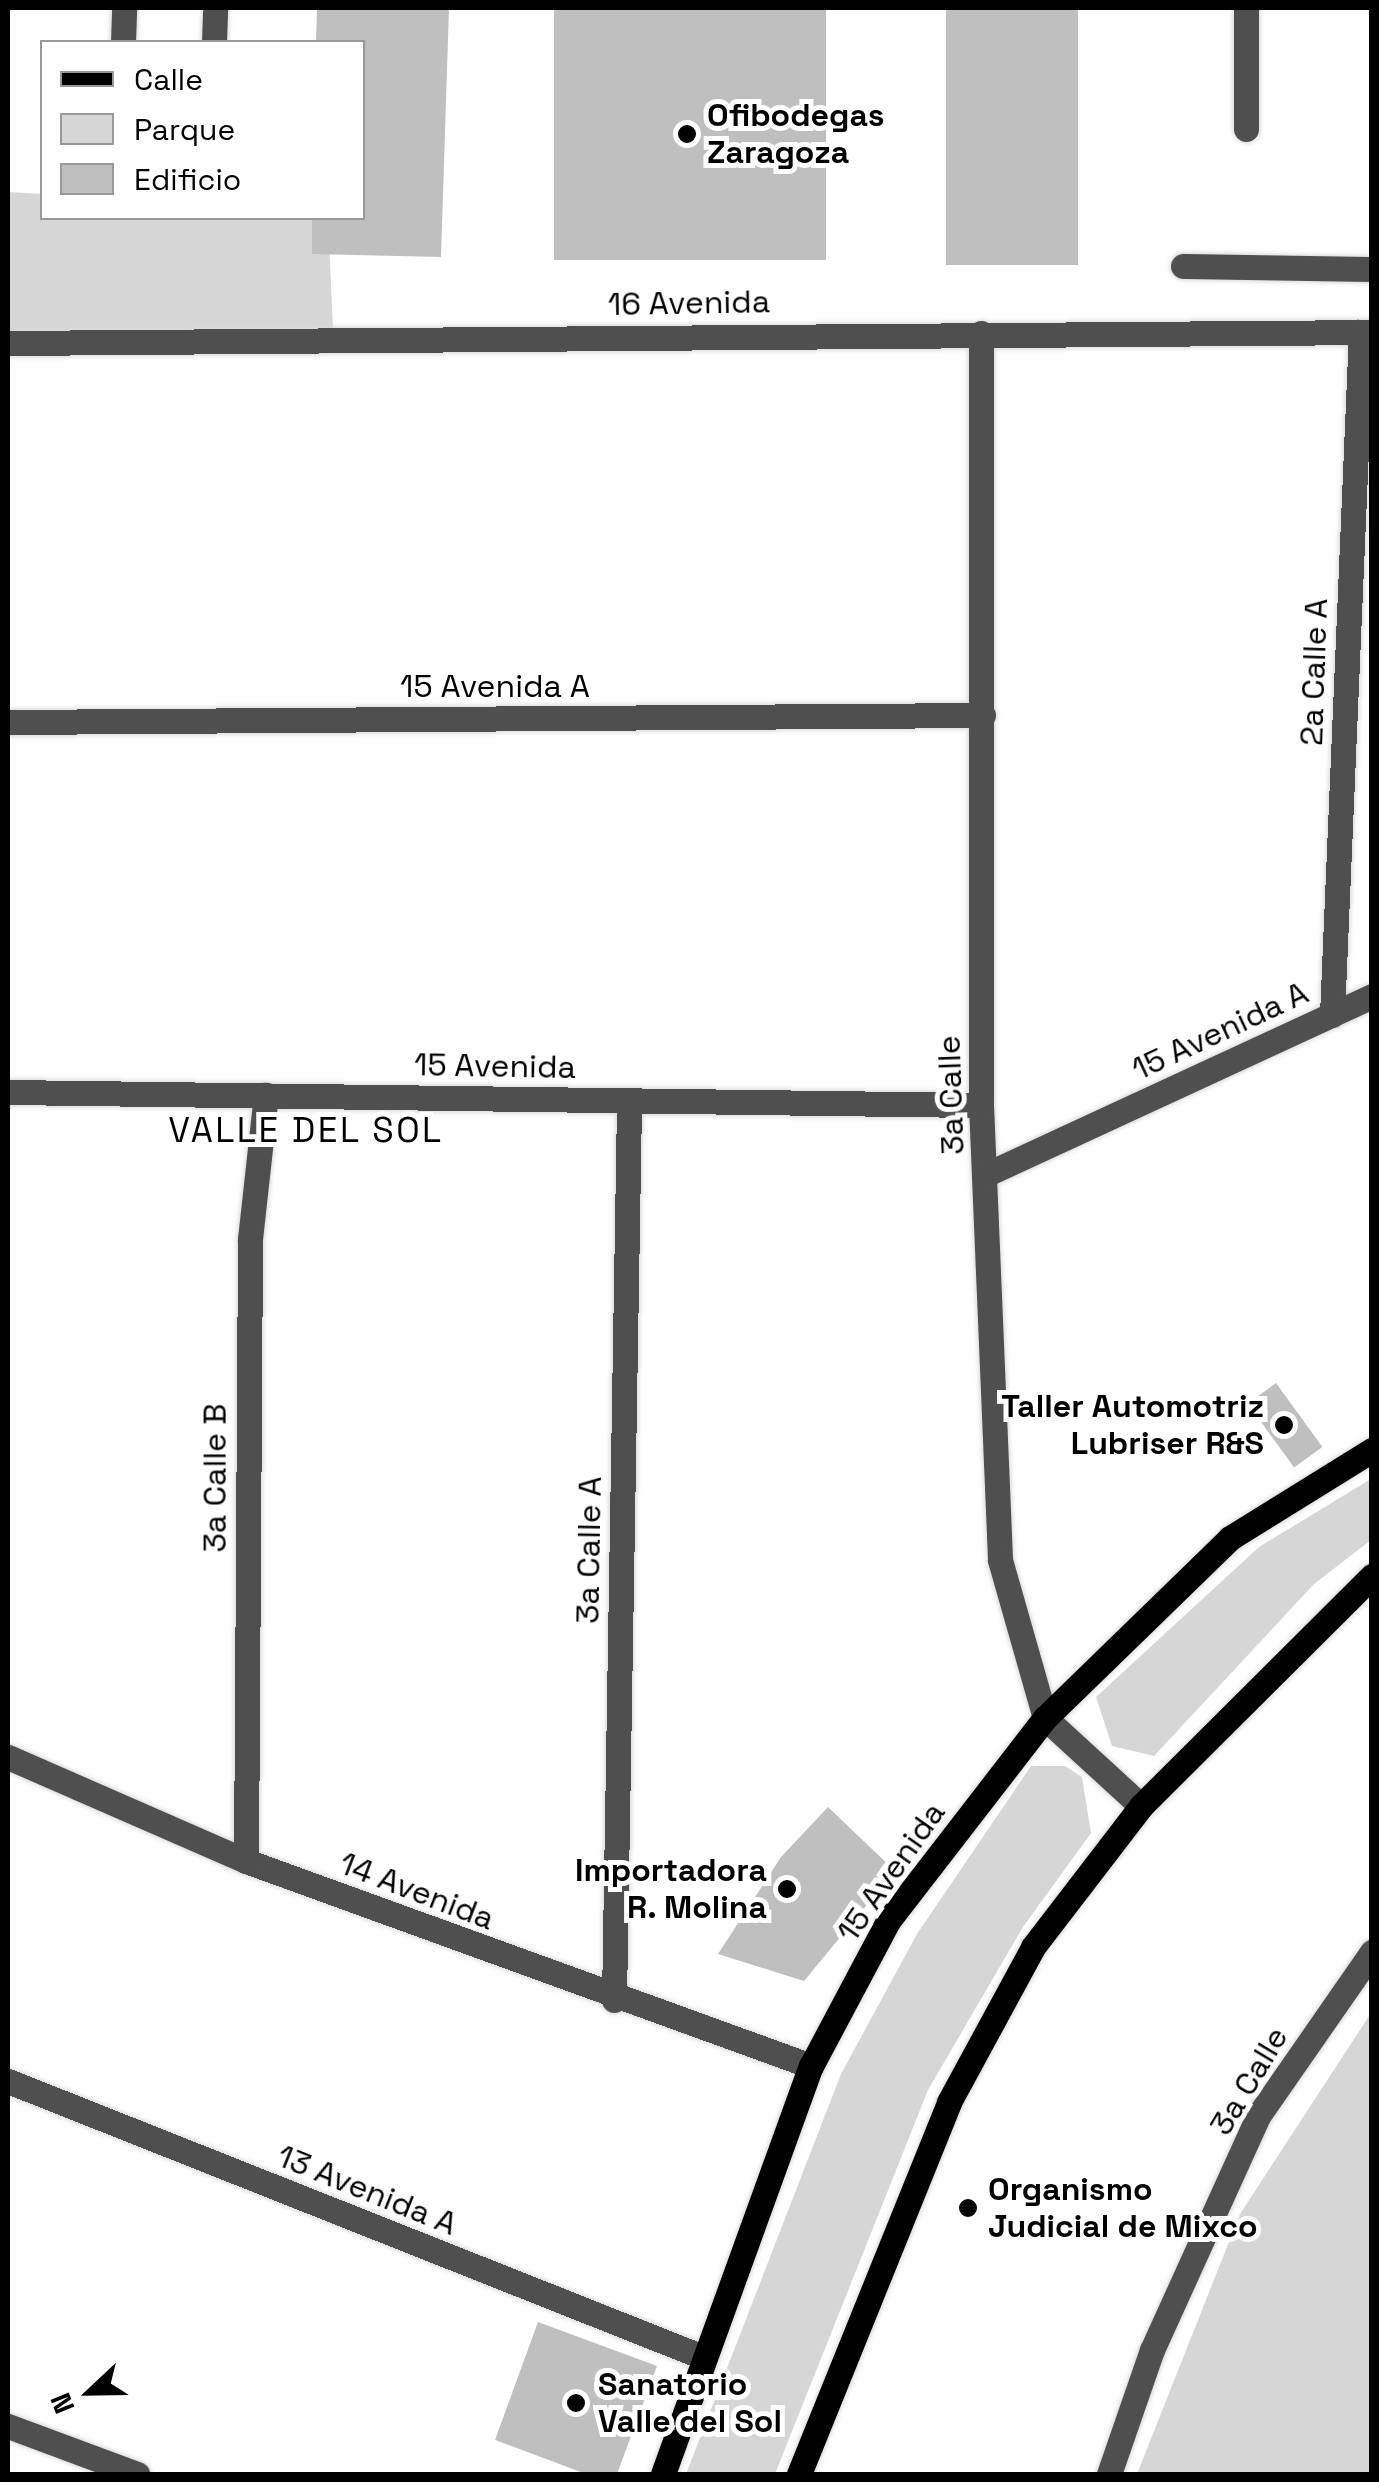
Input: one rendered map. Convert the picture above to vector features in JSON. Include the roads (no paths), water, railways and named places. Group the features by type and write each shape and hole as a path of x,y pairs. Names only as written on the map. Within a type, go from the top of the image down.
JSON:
{"main road":[{"name":"15 Avenida","path":"663,2474 811,2066 888,1920 1045,1718 1230,1538 1372,1450"},
{"path":"799,2474 949,2102 1033,1947 1140,1806 1372,1576"}],"street":[{"path":"123,40 124,8"},
{"path":"214,40 215,8"},
{"path":"1246,8 1246,129"},
{"path":"1183,266 1372,270"},
{"name":"3a Calle","path":"981,332 981,1105 987,1174 1000,1560 1045,1718"},
{"name":"16 Avenida","path":"8,342 1366,332"},
{"name":"2a Calle A","path":"1332,1014 1366,332"},
{"name":"15 Avenida A","path":"8,722 983,715"},
{"name":"15 Avenida A","path":"987,1174 1372,996"},
{"name":"15 Avenida","path":"8,1092 981,1105"},
{"name":"3a Calle B","path":"246,1861 250,1239 266,1096"},
{"name":"3a Calle A","path":"614,2000 629,1101"},
{"path":"1045,1718 1140,1806"},
{"name":"14 Avenida","path":"8,1757 246,1861 614,2000 811,2066"},
{"name":"3a Calle","path":"1109,2474 1152,2350 1258,2116 1372,1952"},
{"name":"13 Avenida A","path":"8,2081 703,2357"},
{"path":"8,2426 137,2474"}],"place":[{"name":"Ofibodegas Zaragoza","path":"687,134"},
{"name":"Taller Automotriz Lubriser R&S","path":"1284,1425"},
{"name":"Importadora R. Molina","path":"787,1889"},
{"name":"Organismo Judicial de Mixco","path":"968,2208"},
{"name":"Sanatorio Valle del Sol","path":"576,2403"}],"district":[{"name":"VALLE DEL SOL","path":"306,1130"}]}
